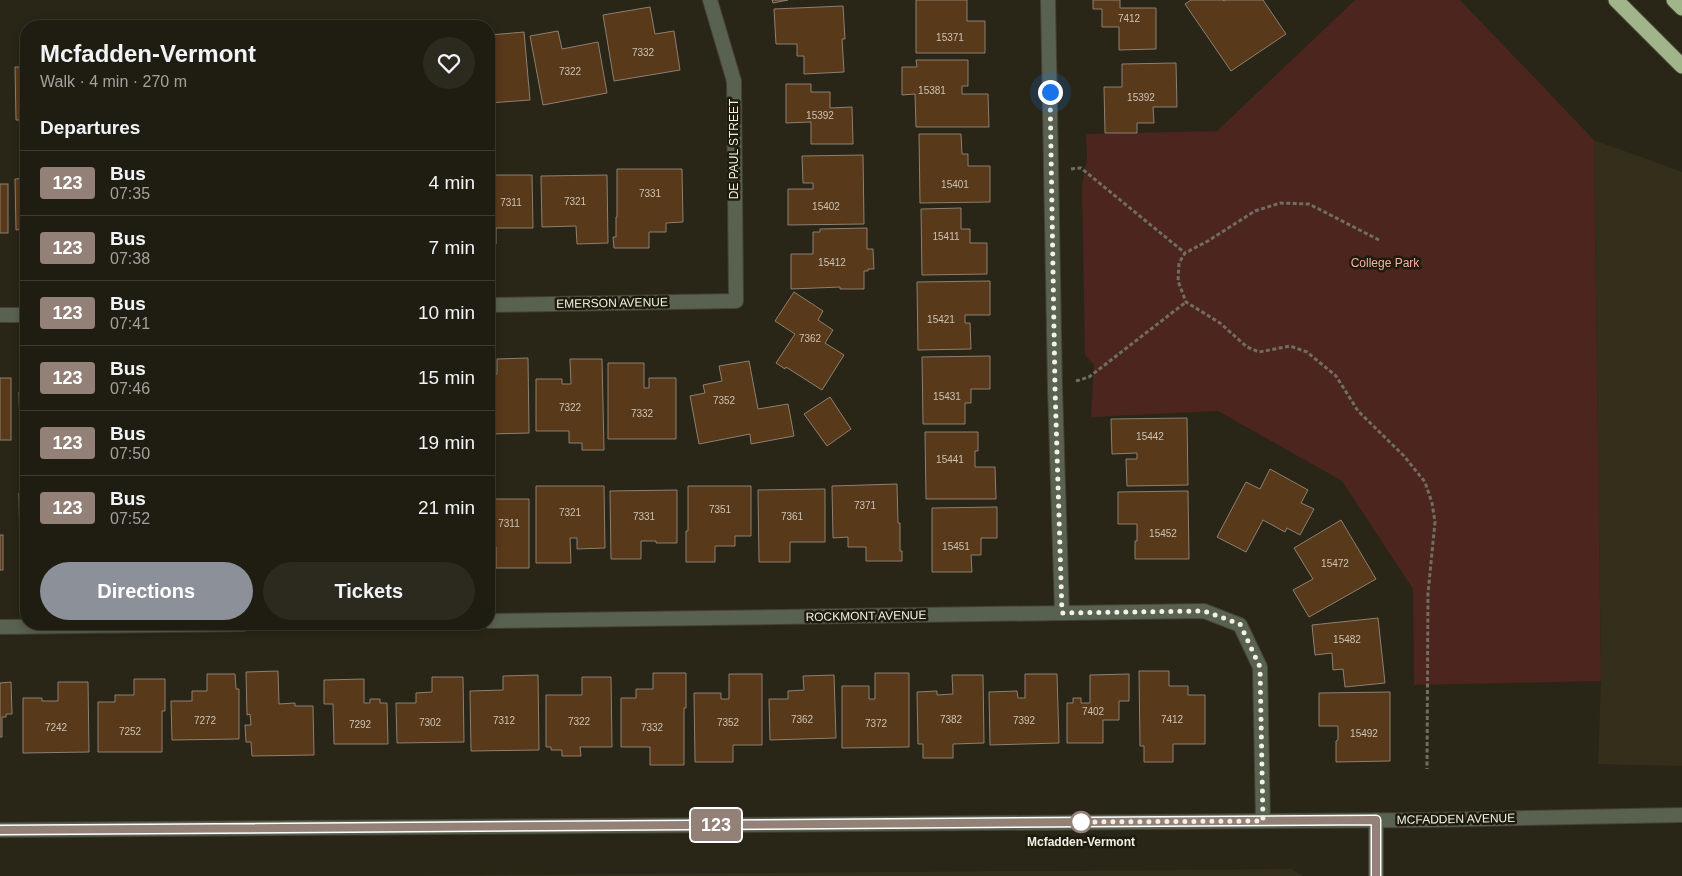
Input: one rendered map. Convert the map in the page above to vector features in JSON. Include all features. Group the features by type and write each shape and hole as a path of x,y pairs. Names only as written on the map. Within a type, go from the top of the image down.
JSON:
{"highway":[{"path":"1616,0 1682,66"},
{"path":"1674,0 1682,8"}],"street":[{"name":"DE PAUL STREET","path":"710,0 734,81 736,301"},
{"path":"1048,0 1055,388 1062,613"},
{"name":"EMERSON AVENUE","path":"495,306 736,301"},
{"path":"0,315 20,315"},
{"name":"ROCKMONT AVENUE","path":"495,621 1204,611 1240,624 1260,667 1263,821"},
{"path":"0,627 20,627"},
{"name":"MCFADDEN AVENUE","path":"0,830 1376,820 1682,815"},
{"path":"1376,820 1376,876"}],"path":[{"path":"1052,170 1081,168 1185,253"},
{"path":"1379,240 1309,204 1280,203 1255,211 1208,241 1185,253 1179,263 1178,281 1186,302 1220,324 1247,347 1259,352 1290,346 1307,352 1336,376 1358,411 1404,456 1425,482 1432,502 1435,522 1428,593 1427,769"},
{"path":"1055,388 1089,377 1186,302"}],"shaded area":[{"path":"1594,140 1682,172 1682,766 1598,764 1601,681"},
{"path":"1291,869 1303,876 404,876 519,875"}],"green space":[{"name":"College Park","path":"1355,0 1460,0 1594,140 1601,681 1414,685 1413,589 1342,481 1218,411 1091,417 1094,365 1085,355 1082,185 1087,159 1086,134 1217,131"}],"building":[{"path":"772,0 788,0 773,3"},
{"path":"916,0 967,0 967,21 985,21 985,53 916,53"},
{"path":"1093,0 1120,0 1120,8 1156,8 1156,49 1119,50 1119,27 1102,27 1102,9 1093,9"},
{"path":"1191,0 1263,0 1286,34 1231,71 1185,4"},
{"path":"843,6 844,72 804,74 804,56 797,56 797,44 776,44 774,9"},
{"path":"650,7 655,34 674,31 680,70 614,81 603,15"},
{"path":"558,31 562,49 598,42 607,93 543,105 530,36"},
{"path":"524,32 530,100 495,103 495,35"},
{"path":"916,60 968,60 968,86 962,86 962,94 988,94 989,127 916,127 915,94 902,95 902,67 917,67"},
{"path":"1176,63 1177,107 1153,107 1154,123 1137,123 1137,133 1105,133 1104,87 1122,87 1122,64"},
{"path":"15,67 20,67 20,120 16,120"},
{"path":"786,84 811,84 811,92 830,92 830,108 852,107 853,144 811,144 811,122 786,123"},
{"path":"919,134 961,134 962,154 968,154 968,166 990,166 990,202 920,203"},
{"path":"863,155 864,224 788,225 788,189 813,189 813,183 803,183 802,156"},
{"path":"617,169 682,169 683,222 666,223 666,232 649,232 649,248 614,248 613,237 616,237 617,217"},
{"path":"495,175 532,175 533,228 496,228 496,244"},
{"path":"607,175 608,243 577,244 576,226 542,227 541,176"},
{"path":"15,179 20,179 20,230 16,230"},
{"path":"0,184 8,184 8,233 0,233"},
{"path":"961,208 961,229 970,229 970,243 987,243 987,274 922,275 921,209"},
{"path":"867,228 867,249 873,249 874,269 864,271 864,289 840,289 840,287 791,289 791,254 813,254 813,232 820,232 820,229"},
{"path":"990,281 990,315 965,315 965,323 970,323 971,349 918,350 917,282"},
{"path":"794,292 823,311 818,320 833,330 825,343 844,355 822,390 786,367 785,369 776,363 795,334 775,321"},
{"path":"990,356 990,389 971,389 971,403 965,403 965,424 923,424 922,357"},
{"path":"528,358 529,433 495,434 495,374 497,374 497,359"},
{"path":"570,359 602,359 604,450 582,450 582,443 569,443 569,431 536,431 536,379 562,379 562,384 571,384"},
{"path":"749,361 758,409 788,404 794,436 751,444 750,434 699,444 690,396 705,393 703,385 722,381 719,366"},
{"path":"608,363 644,363 644,388 649,388 649,378 676,378 676,439 608,439"},
{"path":"0,378 11,378 11,440 0,440"},
{"path":"19,392 20,392 20,430"},
{"path":"830,397 851,429 827,446 804,414"},
{"path":"1187,418 1188,485 1127,486 1126,459 1137,459 1137,453 1112,454 1111,419"},
{"path":"925,432 978,432 978,451 975,451 975,467 995,467 996,499 926,499"},
{"path":"1270,469 1308,490 1301,503 1314,509 1300,535 1287,528 1285,532 1263,520 1246,552 1217,537 1246,482 1260,489"},
{"path":"897,484 898,523 900,523 902,561 866,561 866,547 848,547 848,537 833,538 832,486"},
{"path":"536,486 604,486 605,548 577,549 577,538 570,538 571,563 536,563"},
{"path":"688,486 751,486 751,536 735,536 735,546 715,546 715,562 686,562"},
{"path":"825,489 825,542 790,542 790,562 759,562 758,490"},
{"path":"677,490 677,543 641,541 641,559 611,559 610,491"},
{"path":"1188,491 1189,559 1135,559 1137,524 1118,524 1118,492"},
{"path":"19,493 20,493 20,552"},
{"path":"495,499 529,499 529,568 496,568"},
{"path":"997,507 997,538 981,538 981,555 971,555 972,572 932,572 932,508"},
{"path":"1341,520 1376,579 1309,617 1293,590 1313,579 1294,548"},
{"path":"0,535 3,535 3,570 0,570"},
{"path":"1378,618 1385,683 1345,687 1343,669 1333,670 1332,653 1315,655 1312,625"},
{"path":"278,671 279,704 295,703 295,706 313,706 314,755 252,756 251,742 246,742 245,725 251,725 250,714 247,715 246,672"},
{"path":"1139,671 1169,671 1169,686 1188,686 1188,695 1205,695 1205,744 1173,744 1173,762 1144,762 1144,746 1140,746"},
{"path":"653,673 686,673 684,765 650,765 650,747 621,747 621,698 636,698 636,689 653,689"},
{"path":"875,673 909,673 909,747 842,748 842,686 869,686 869,699 875,699"},
{"path":"207,674 235,674 236,689 239,689 239,739 172,740 171,701 192,701 192,691 207,691"},
{"path":"729,674 762,674 762,745 733,745 733,762 695,762 694,693 721,693 721,699 729,699"},
{"path":"1025,674 1057,674 1059,743 990,745 989,692 1017,691 1018,698 1025,698"},
{"path":"1129,674 1129,701 1119,701 1119,720 1103,720 1103,743 1067,743 1067,703 1073,703 1073,698 1081,698 1081,703 1090,703 1090,675"},
{"path":"538,675 539,750 471,751 470,691 503,690 503,676"},
{"path":"834,675 836,738 770,740 769,699 788,699 788,691 804,690 803,676"},
{"path":"952,675 983,675 984,743 953,744 953,758 923,758 923,744 918,744 917,692 937,691 937,695 953,694"},
{"path":"432,677 463,677 464,742 397,743 396,703 416,703 416,693 432,692"},
{"path":"582,677 611,677 612,747 580,747 581,756 562,756 562,750 551,750 551,747 546,747 546,695 582,695"},
{"path":"134,679 165,679 165,711 162,711 162,752 98,752 98,702 115,702 115,695 134,695"},
{"path":"364,679 364,703 370,703 370,699 380,699 380,703 387,703 388,744 334,744 333,704 324,704 324,680"},
{"path":"11,682 12,714 6,714 6,717 2,717 2,737 0,737 0,683"},
{"path":"58,682 88,682 89,752 23,753 23,698 42,698 42,701 58,701"},
{"path":"1390,692 1390,761 1336,762 1338,726 1319,726 1319,693"}],"bus line":[{"name":"123","path":"0,830 1376,820 1376,876"}],"place":[{"name":"Mcfadden-Vermont","path":"1081,822"}],"route":[{"path":"1050,92 1055,388 1062,613 1204,611 1240,624 1260,667 1263,821 1081,822"}]}
